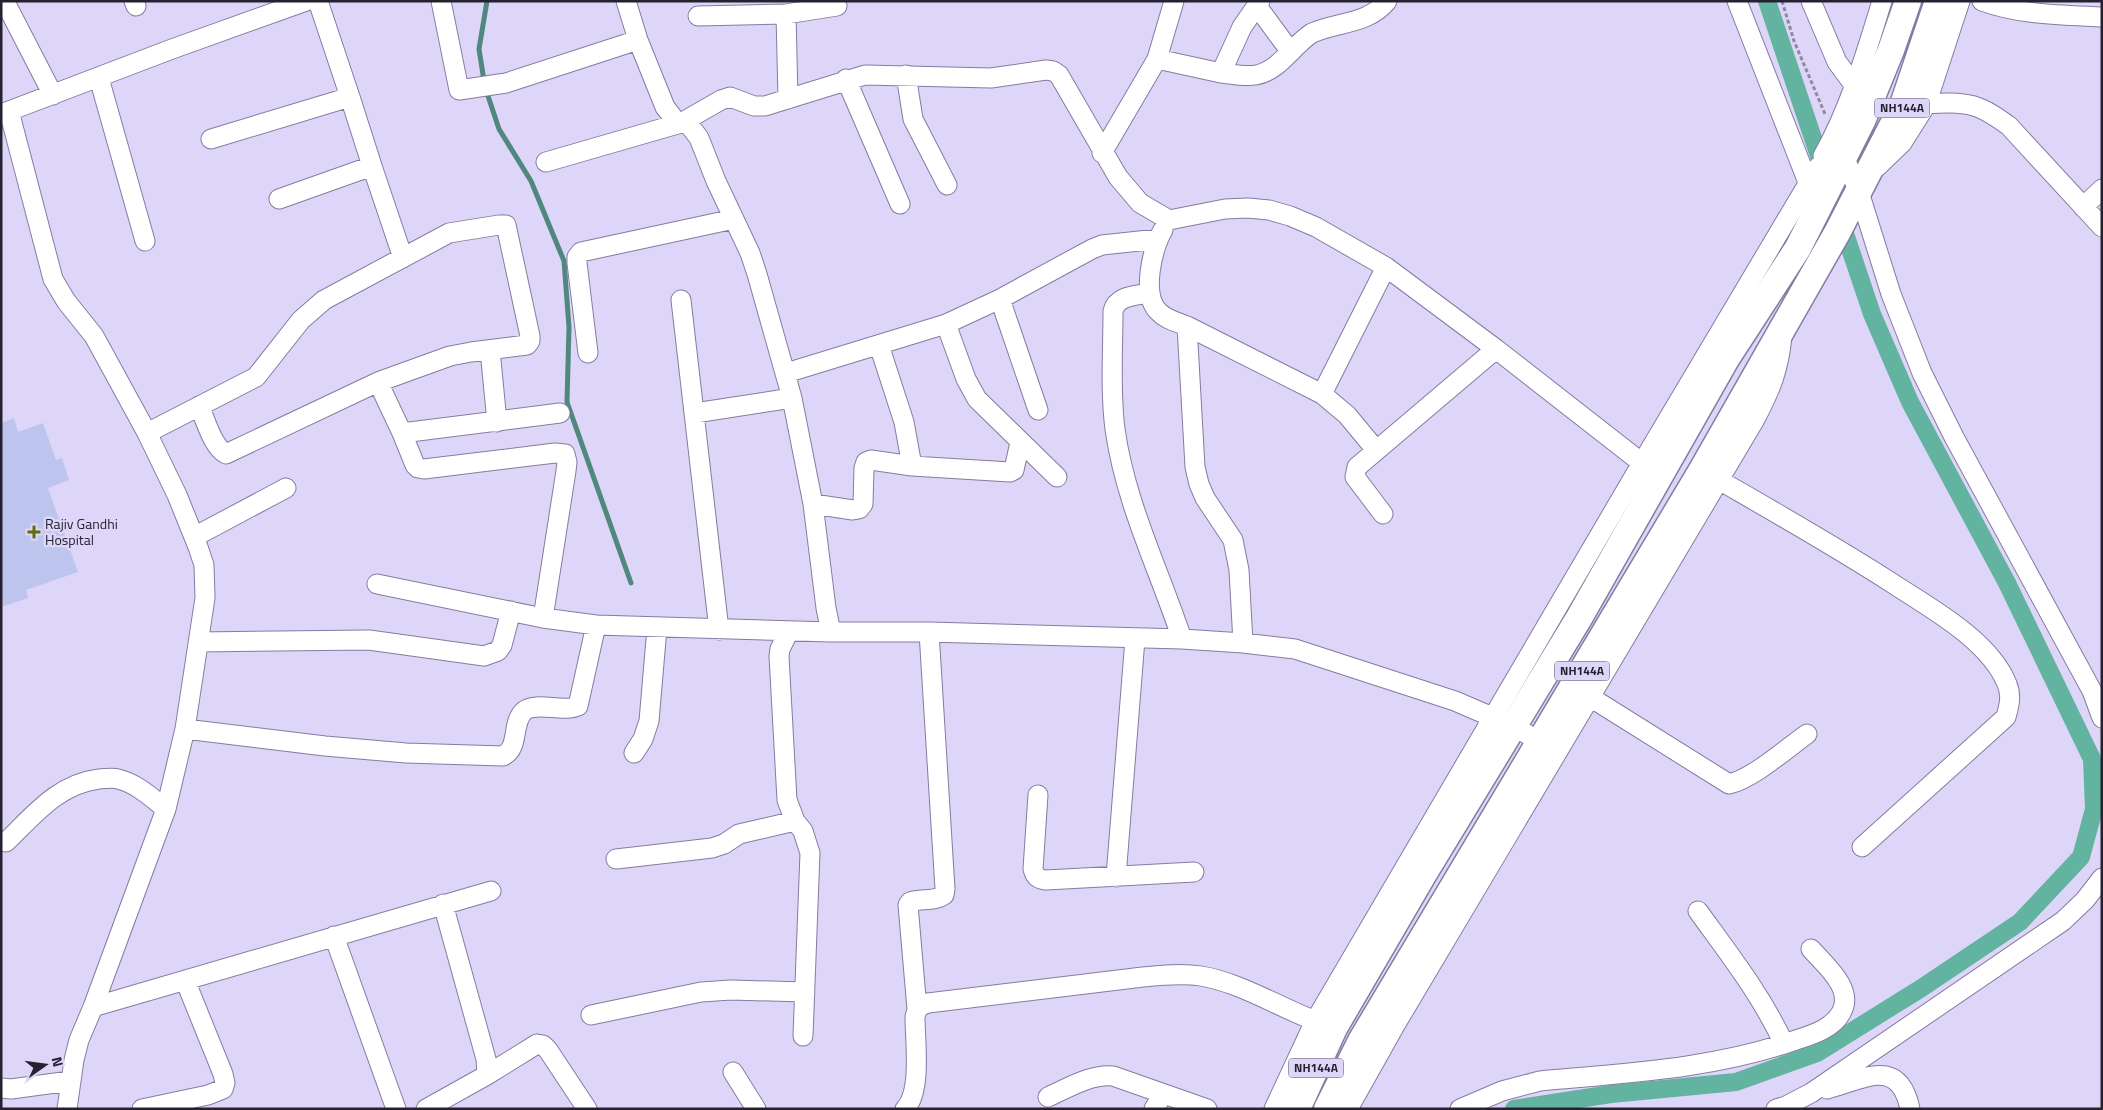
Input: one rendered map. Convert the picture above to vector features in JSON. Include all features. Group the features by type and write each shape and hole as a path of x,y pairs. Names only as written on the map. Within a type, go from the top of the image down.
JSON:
{"highway":[{"name":"NH144A","path":"1297,1109 1324,1024 1423,874 1503,722 1579,618 1726,359 1798,248 1827,168 1908,1"},
{"name":"NH144A","path":"1327,1109 1361,1042 1698,476 1859,192 1914,105 1938,1"}],"street":[{"path":"67,1109 70,1081 79,1040 166,809 185,729 199,642 206,582 204,565 194,537 177,495 147,433 94,336 66,302 56,285 5,113 172,49 306,1"},
{"path":"318,1 403,258"},
{"path":"441,1 459,90 485,86 638,40"},
{"path":"626,1 638,40 665,107 668,113 681,123 690,126 699,138 755,267 792,398 813,504 826,608 831,632"},
{"path":"1102,153 1156,59 1174,1"},
{"path":"1156,59 1221,73 1262,74 1271,69 1312,33 1371,15 1380,10 1387,1"},
{"path":"1737,1 1827,168 1859,192 1891,294 1922,373 1954,437 2092,691 2102,718"},
{"path":"1811,1 1837,62 1862,95"},
{"path":"1862,95 1882,1"},
{"path":"1960,1 1914,105 1958,104 1975,106 1994,115 2009,126 2102,227"},
{"path":"1982,1 1998,7 2030,12 2102,17"},
{"path":"4,4 53,95"},
{"path":"1221,73 1242,27 1259,4 1290,51"},
{"path":"698,16 786,14 837,6"},
{"path":"786,14 788,99"},
{"path":"546,162 681,123 725,98 735,98 760,107 846,79 865,75 991,78 1053,71 1059,75 1102,153 1118,177 1140,203 1169,220 1225,210 1269,210 1290,216 1316,227 1386,267 1496,349 1642,463"},
{"path":"906,75 913,119 947,185"},
{"path":"99,78 145,241"},
{"path":"846,79 900,204"},
{"path":"211,139 350,97"},
{"path":"279,199 372,166"},
{"path":"1503,722 1642,463 1827,168"},
{"path":"2083,207 2102,189"},
{"path":"588,353 577,263 581,252 734,219"},
{"path":"1169,220 1153,252 1150,293 1152,303 1157,311 1164,317 1187,326 1322,394 1347,415 1376,450"},
{"path":"147,433 199,406 256,377 301,320 317,304 449,233 506,225 530,341 527,345 450,356 378,382 226,454 220,450 199,406"},
{"path":"786,373 946,324 1000,299 1102,245 1158,239"},
{"path":"1322,394 1386,267"},
{"path":"1150,293 1119,300 1113,311 1114,414 1118,446 1133,505 1182,639"},
{"path":"1000,299 1038,410"},
{"path":"681,300 719,630"},
{"path":"946,324 966,379 976,399 1057,477"},
{"path":"1187,326 1195,467 1205,498 1227,529 1234,546 1239,570 1243,643"},
{"path":"1348,1109 1394,1027 1770,391 1780,355 1783,327"},
{"path":"879,345 904,422 912,466"},
{"path":"1383,514 1355,477 1356,467 1496,349"},
{"path":"490,350 497,422"},
{"path":"378,382 418,468 424,469 555,453 565,454 567,462 543,618"},
{"path":"695,413 792,398"},
{"path":"402,433 560,413"},
{"path":"813,504 852,510 859,509 863,504 864,468 866,462 872,460 912,466 1010,472 1014,470 1020,442"},
{"path":"1719,480 1862,564 1944,618 1973,640 1994,662 2007,685 2011,701 2006,717 1862,847"},
{"path":"194,537 286,488"},
{"path":"377,584 543,618 596,625 789,632 929,632 1182,639 1295,649 1434,694 1503,722 1539,741"},
{"path":"199,642 369,640 484,656 498,651 502,645 511,611"},
{"path":"185,729 335,747 406,753 503,756 509,753 512,748 518,720 527,709 534,707 565,710 578,706 596,625"},
{"path":"634,753 643,739 649,721 646,628"},
{"path":"789,632 780,649 779,656 787,800 795,821 803,831 810,854 803,1036"},
{"path":"905,1109 914,1092 916,1009 908,905 915,900 944,896 945,889 929,632"},
{"path":"1116,877 1135,639"},
{"path":"1590,697 1729,784 1739,782 1807,734"},
{"path":"6,842 60,792 91,780 117,778 137,788 166,809"},
{"path":"1038,795 1033,868 1034,875 1038,879 1194,872"},
{"path":"616,859 712,848 724,844 739,834 795,821"},
{"path":"1776,1109 1811,1093 2063,921 2085,900 2102,878"},
{"path":"93,1007 491,890"},
{"path":"443,904 486,1059 487,1075"},
{"path":"1698,911 1755,989 1784,1044"},
{"path":"334,936 396,1109"},
{"path":"1460,1109 1520,1085 1733,1059 1813,1034 1832,1024 1841,1013 1843,990 1838,979 1810,949"},
{"path":"916,1009 920,1005 928,1003 1176,974 1201,976 1226,982 1324,1024 1274,1109"},
{"path":"142,1109 223,1090 225,1083 223,1074 185,980"},
{"path":"591,1015 709,991 805,992"},
{"path":"426,1109 537,1044 543,1045 548,1050 587,1109"},
{"path":"733,1072 756,1109"},
{"path":"1811,1093 1874,1076 1886,1075 1896,1079 1903,1087 1910,1109"},
{"path":"1048,1097 1080,1082 1112,1076 1158,1101 1207,1109"},
{"path":"1,1088 11,1089 70,1081"}],"path":[{"path":"1782,1 1827,168"}],"building":[{"path":"14,418 18,432 43,423 56,460 62,458 69,480 48,488 78,572 26,590 28,598 1,607 1,423"}],"waterway":[{"path":"484,81 479,49 487,1"},
{"path":"1514,1109 1611,1094 1736,1082 1817,1053 1920,989 2020,922 2081,857 2094,809 2092,759 2007,583 1910,402 1872,314 1767,1"},
{"path":"486,90 499,129 531,181 564,261 569,327 567,402 631,583"}],"place":[{"name":"Rajiv Gandhi Hospital","path":"34,532"}]}
